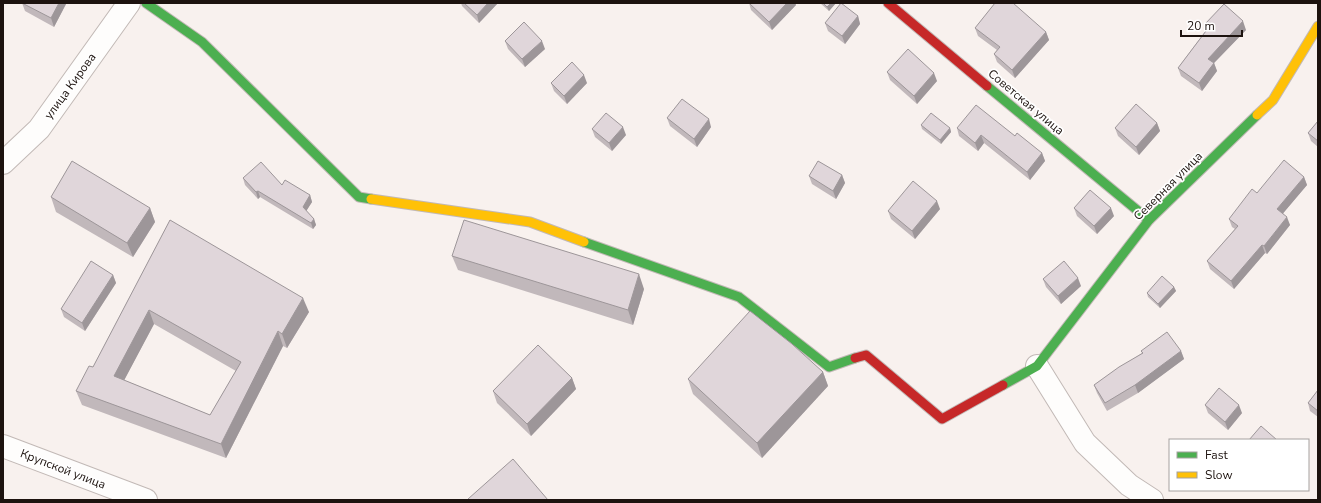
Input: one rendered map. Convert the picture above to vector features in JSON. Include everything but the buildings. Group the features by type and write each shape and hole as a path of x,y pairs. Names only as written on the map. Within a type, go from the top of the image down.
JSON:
{"street":[{"name":"улица Кирова","path":"3,163 39,129 129,3"},
{"path":"146,3 202,42 359,197 530,222 739,297 829,368 866,355 942,419 1037,366 1085,443 1129,484 1152,500"},
{"name":"Советская улица","path":"888,3 1149,220"},
{"name":"Северная улица","path":"1037,366 1149,220 1273,100 1318,26"},
{"name":"Крупской улица","path":"3,446 146,500"}],"traffic: fast":[{"path":"146,3 202,42 359,197 371,199"},
{"path":"987,86 1149,220"},
{"path":"1003,385 1037,366 1149,220 1257,115"},
{"path":"584,242 739,297 829,367 855,358"}],"traffic: slow":[{"path":"1257,115 1273,100 1318,26"},
{"path":"371,199 530,222 584,242"}],"traffic: jam":[{"path":"888,3 987,86"},
{"path":"855,358 866,355 942,419 1003,385"}]}
